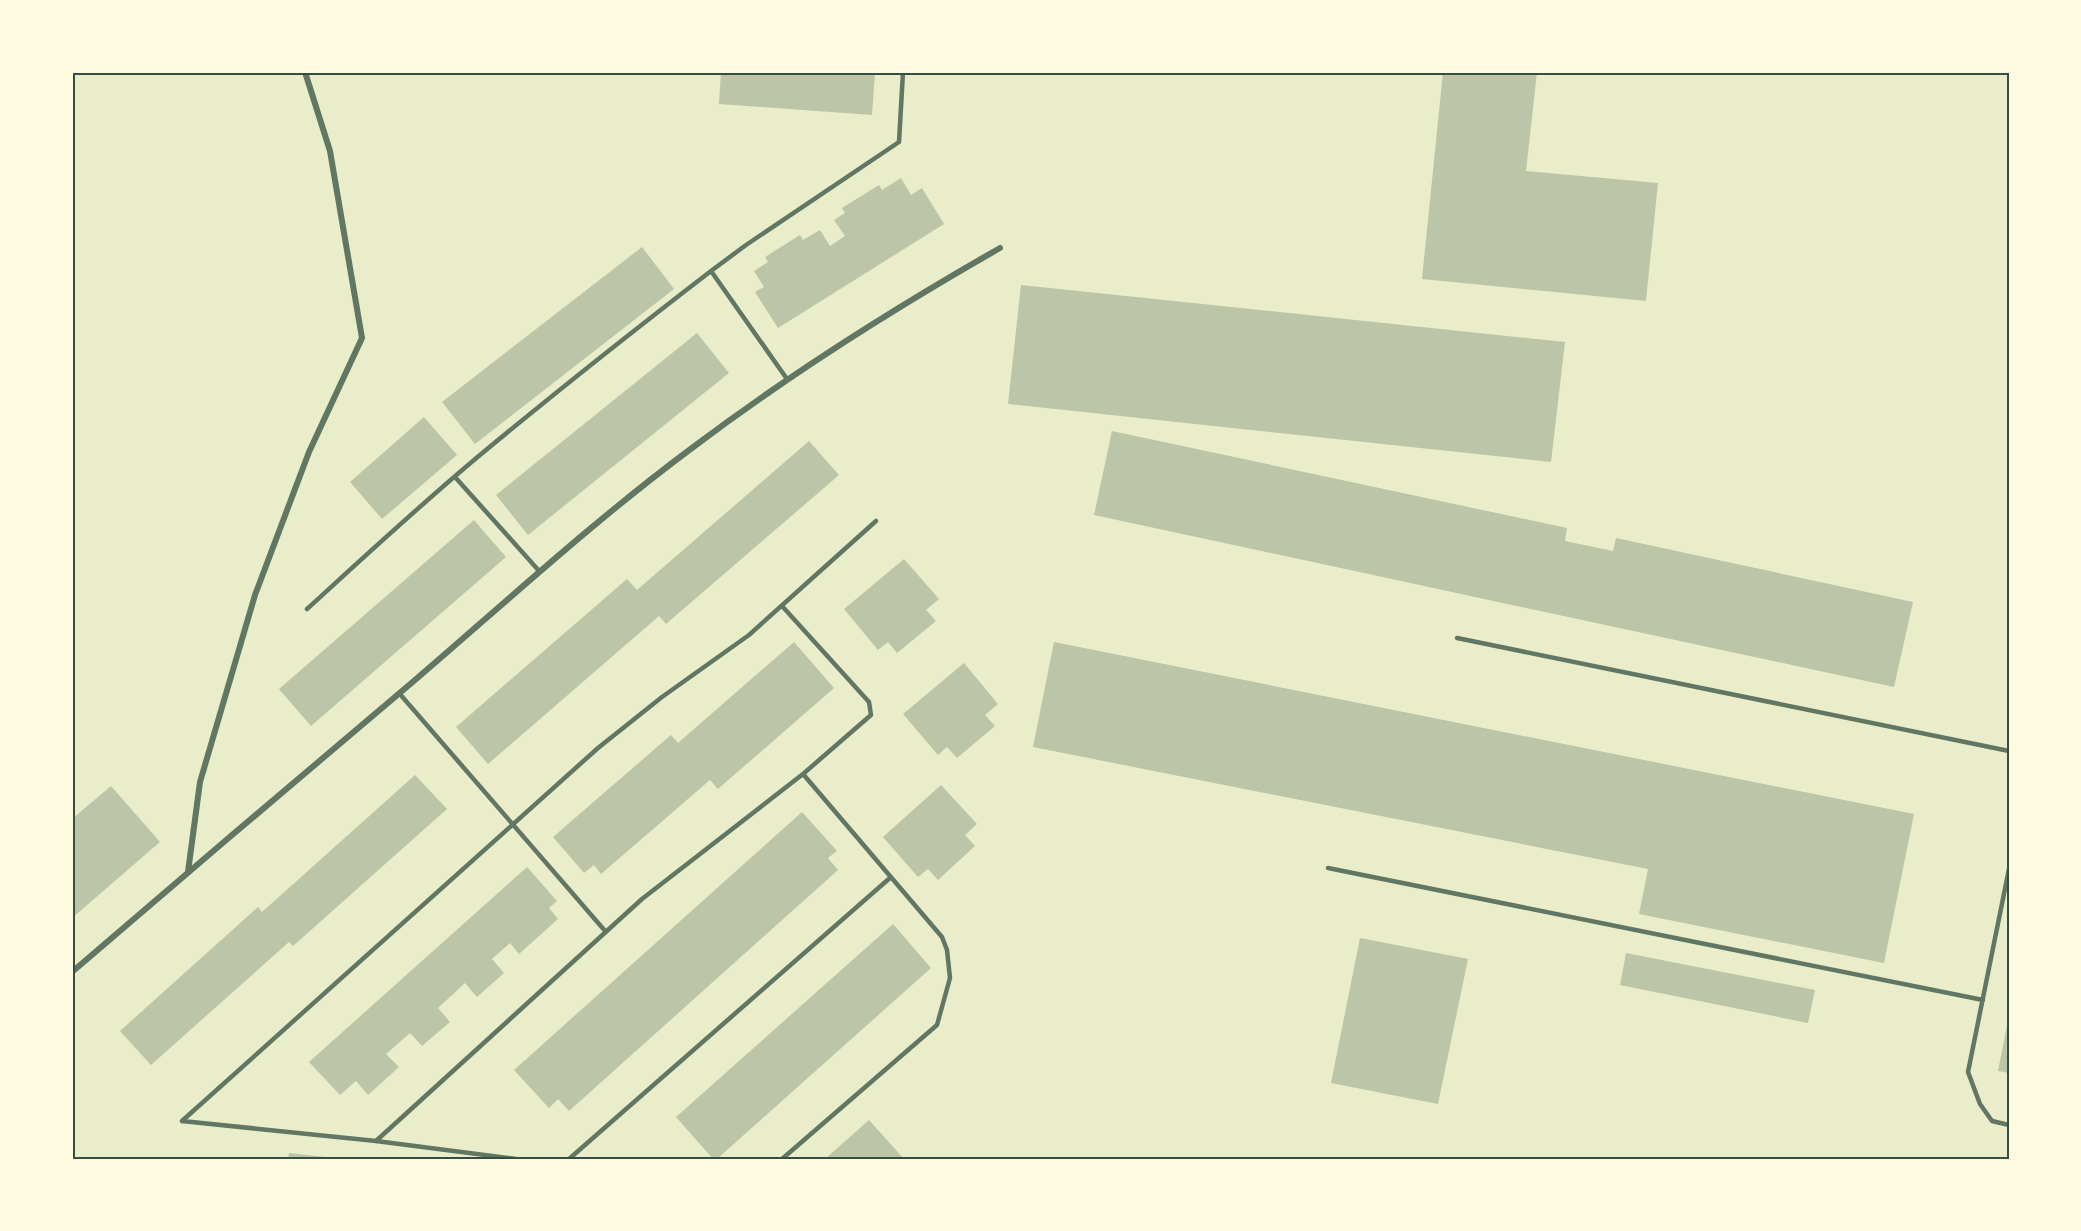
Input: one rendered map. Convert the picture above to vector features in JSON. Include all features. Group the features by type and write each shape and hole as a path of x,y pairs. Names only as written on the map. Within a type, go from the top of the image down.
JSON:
{"street":[{"path":"188,873 200,782 255,595 309,452 362,338 330,151 305,72"},
{"path":"72,972 598,522 691,448 787,379 927,290 1000,248"}],"lane":[{"path":"307,609 455,477 594,362 746,245 899,142 903,72"},
{"path":"711,271 787,379"},
{"path":"455,477 540,572"},
{"path":"516,1159 182,1121 616,733 679,684 749,635 876,521"},
{"path":"376,1142 642,899 803,774 871,715 869,702 782,606"},
{"path":"1457,638 2009,751"},
{"path":"399,693 606,932"},
{"path":"782,1159 937,1025 950,978 947,950 942,937 803,774"},
{"path":"1328,868 1983,1000"},
{"path":"2009,869 1968,1072 1980,1104 1992,1121 2009,1125"},
{"path":"569,1159 891,877"}],"building":[{"path":"721,72 875,72 872,115 719,104"},
{"path":"1443,72 1537,72 1526,171 1658,183 1646,301 1422,279"},
{"path":"901,178 911,195 922,188 944,224 778,328 755,292 764,287 754,271 768,262 765,257 800,235 803,240 820,230 830,246 845,236 834,220 845,213 842,208 879,185 882,190"},
{"path":"642,247 674,289 475,444 442,402"},
{"path":"1021,285 1565,342 1551,462 1008,404"},
{"path":"697,333 729,373 528,535 496,495"},
{"path":"424,417 457,455 382,519 350,482"},
{"path":"1112,431 1567,528 1565,541 1613,551 1616,538 1913,602 1894,687 1094,515"},
{"path":"809,441 839,475 666,624 659,616 488,764 456,727 627,579 637,590"},
{"path":"474,520 506,557 311,726 279,689"},
{"path":"904,559 939,599 926,610 936,621 897,653 888,642 878,650 844,609"},
{"path":"794,642 834,688 718,789 710,780 601,874 594,865 584,873 553,837 671,735 678,743"},
{"path":"1054,642 1914,814 1884,963 1639,914 1648,869 1033,747"},
{"path":"964,663 998,704 985,715 995,726 957,758 947,747 938,755 903,714"},
{"path":"415,775 447,809 293,946 289,942 151,1065 120,1031 258,907 262,912"},
{"path":"941,785 977,824 965,835 975,846 938,880 928,869 918,877 883,837"},
{"path":"111,786 160,842 72,918 72,819"},
{"path":"802,812 837,851 828,858 838,870 569,1111 558,1099 549,1108 514,1070"},
{"path":"527,867 557,901 549,908 558,919 519,954 510,943 492,959 504,973 477,997 465,983 438,1008 450,1022 422,1046 410,1033 386,1054 399,1067 368,1095 356,1081 340,1095 309,1062"},
{"path":"893,924 931,968 717,1159 713,1159 676,1117"},
{"path":"1360,938 1468,959 1438,1104 1331,1083"},
{"path":"1626,953 1815,990 1808,1023 1620,985"},
{"path":"2009,1021 2009,1073 1998,1071"},
{"path":"869,1120 904,1159 825,1159"},
{"path":"289,1153 325,1157 325,1159 288,1159"}]}
